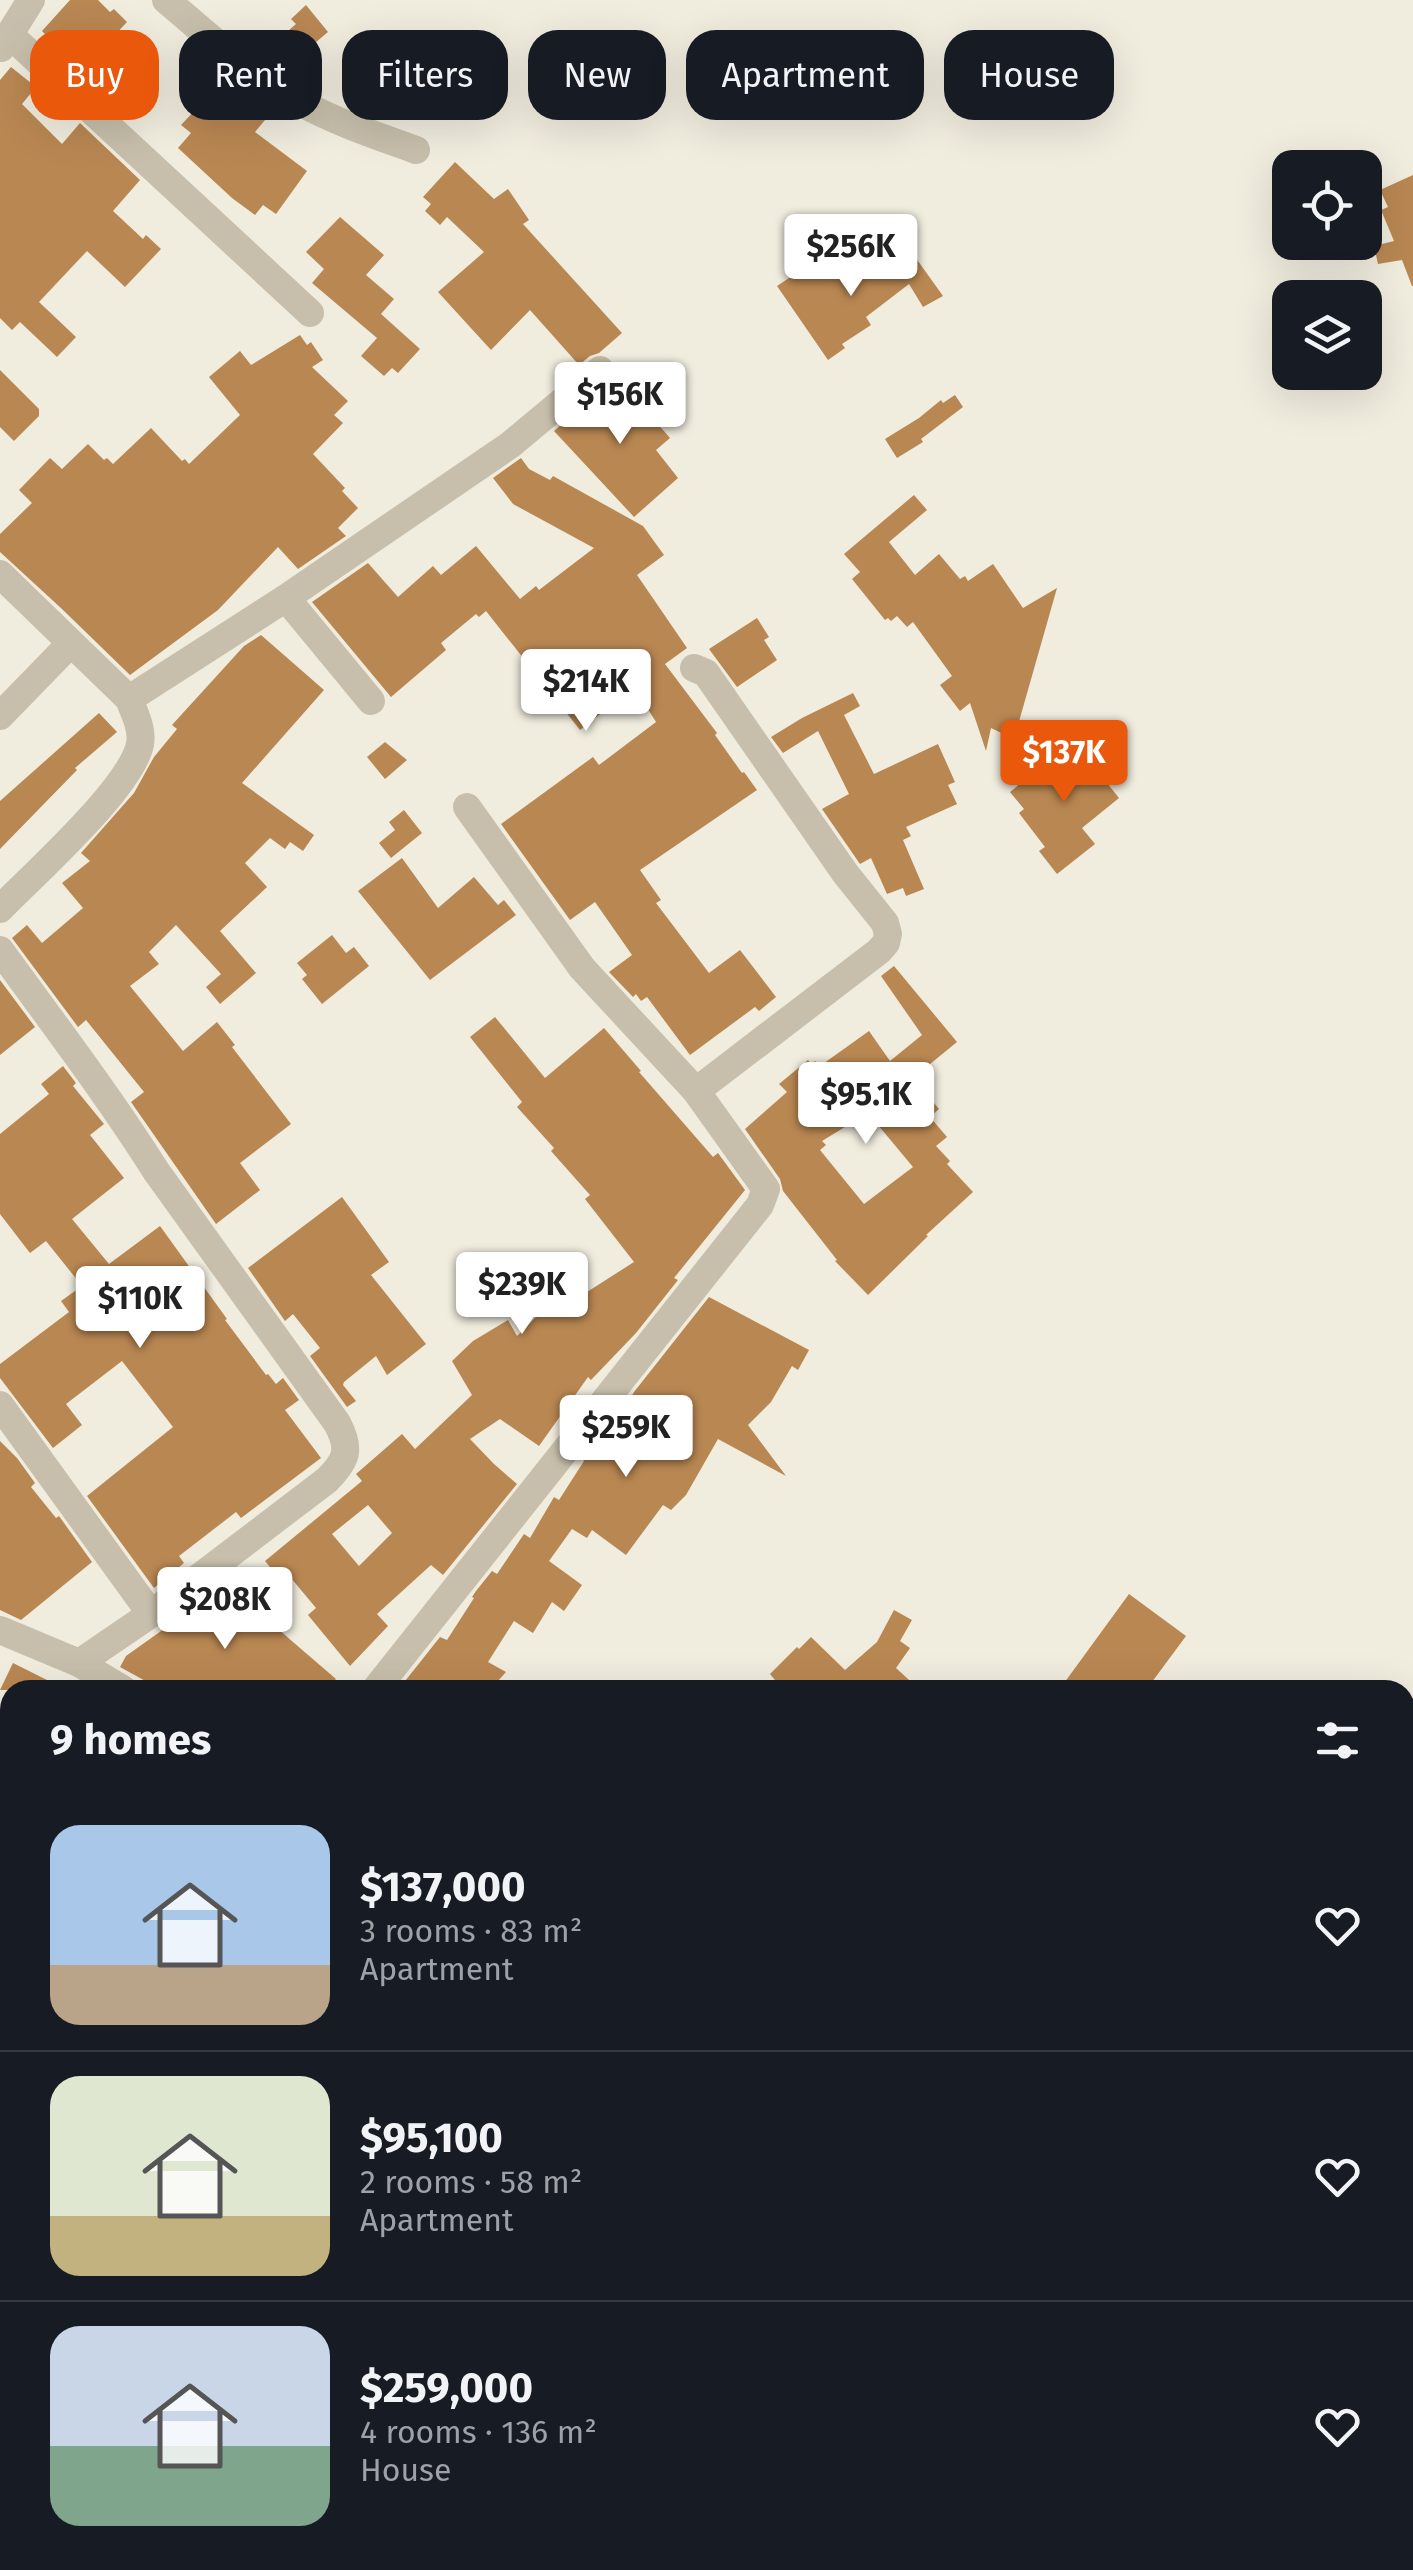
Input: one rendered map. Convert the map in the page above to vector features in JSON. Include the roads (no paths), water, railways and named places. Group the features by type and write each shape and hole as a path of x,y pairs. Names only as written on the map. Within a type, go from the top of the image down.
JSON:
{"street":[{"path":"30,0 5,42 310,313"},
{"path":"166,0 246,66 300,103 416,150"},
{"path":"129,699 286,598 510,444 600,370"},
{"path":"0,574 129,699 138,720 141,742 128,774 0,909"},
{"path":"286,598 371,701"},
{"path":"0,716 72,643"},
{"path":"694,668 706,672 737,714 844,873 885,923 888,934 879,951 696,1092"},
{"path":"383,1680 760,1206 766,1189 696,1092 582,968 467,807"},
{"path":"0,950 345,1437 346,1452 340,1466 326,1480 151,1614 80,1663"},
{"path":"0,1405 151,1614"},
{"path":"0,1630 80,1663 108,1680"}]}
